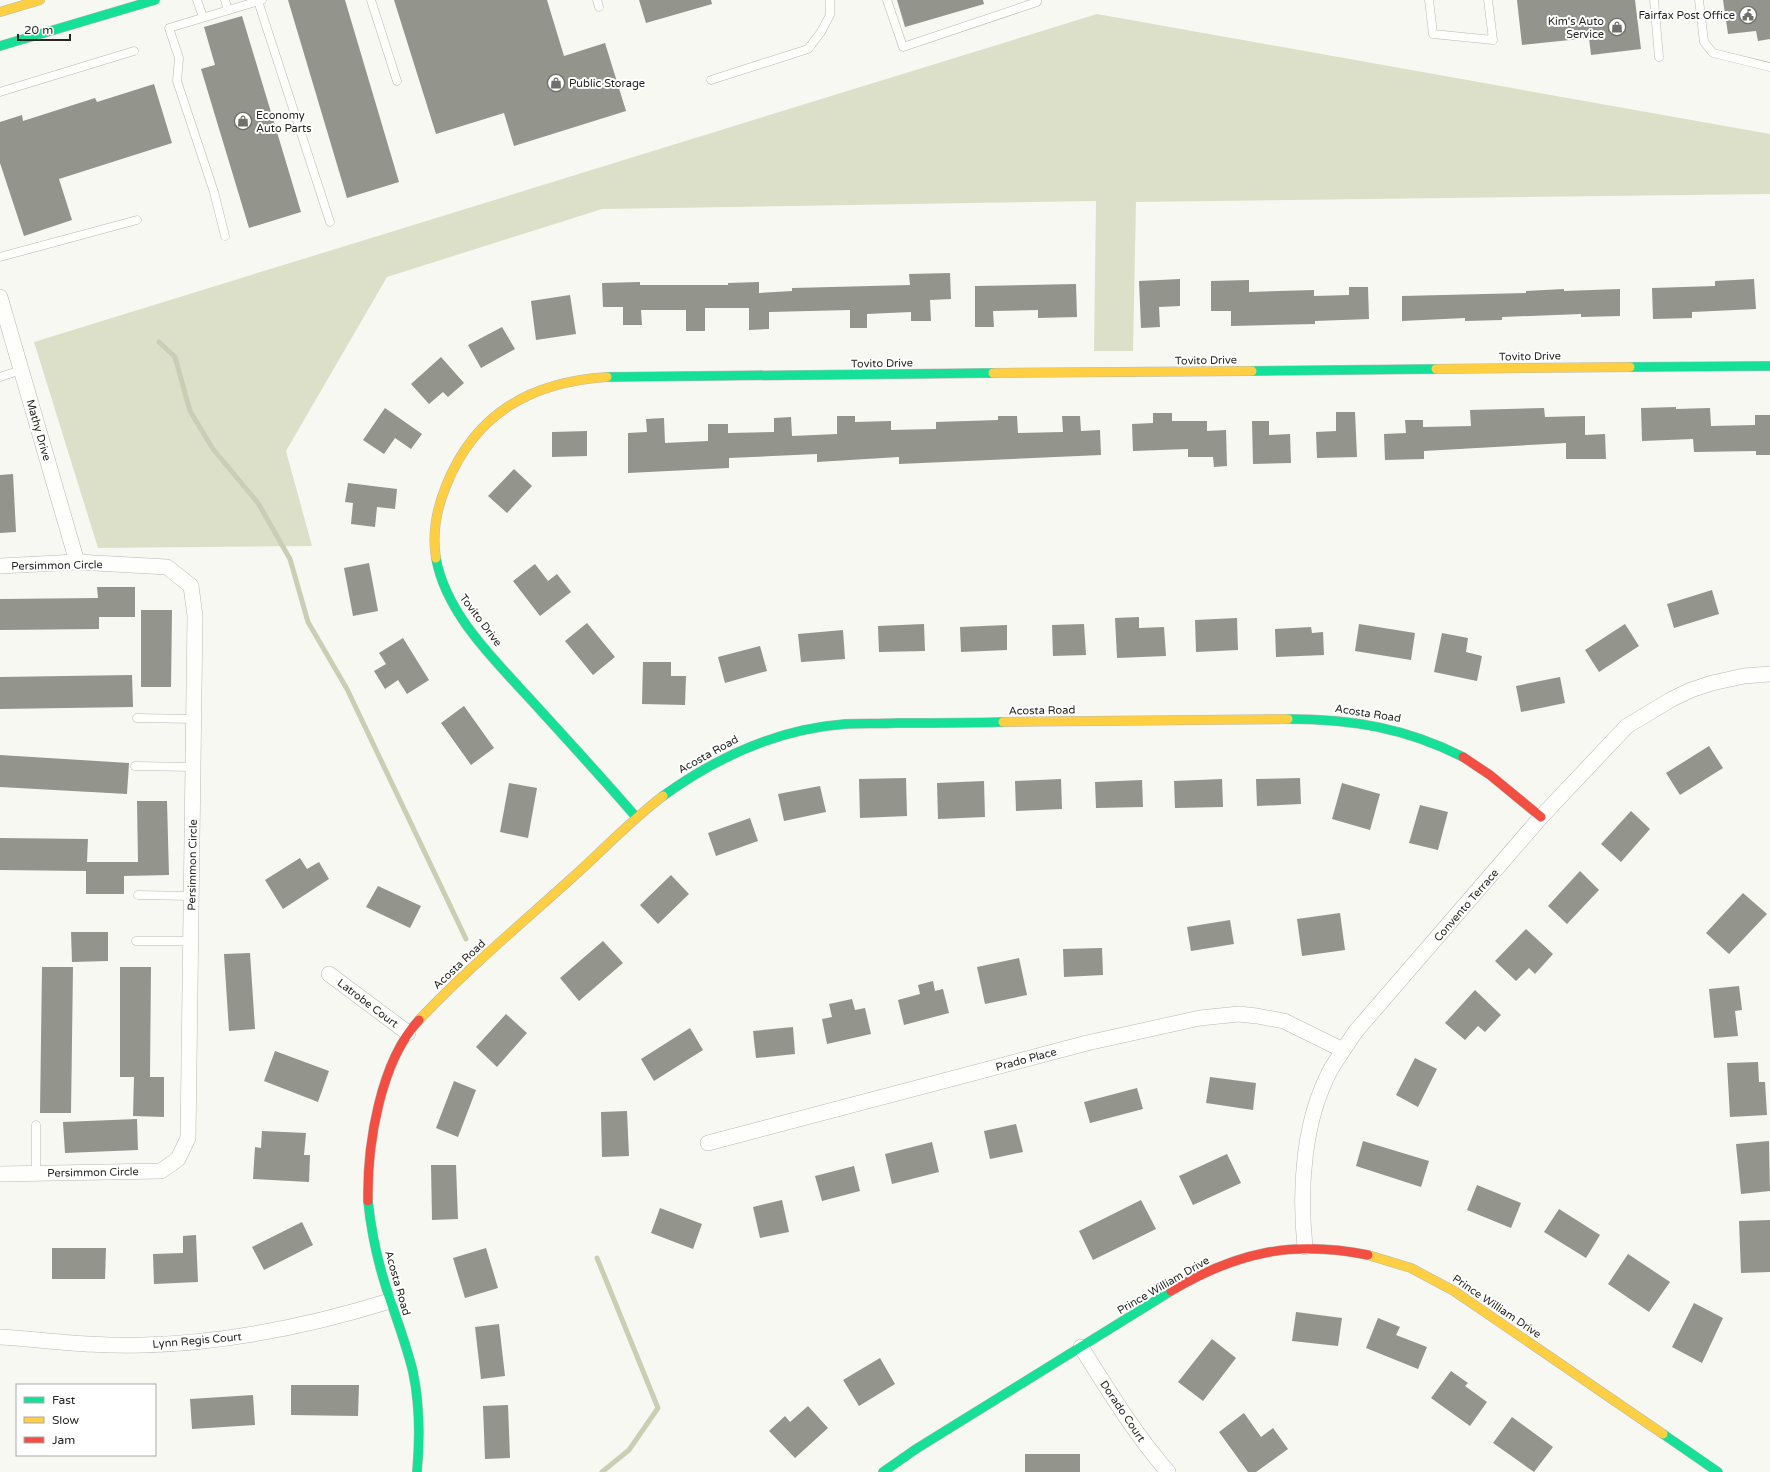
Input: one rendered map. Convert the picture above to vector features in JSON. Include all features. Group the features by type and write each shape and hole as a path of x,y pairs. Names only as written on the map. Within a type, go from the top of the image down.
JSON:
{"street":[{"path":"0,12 40,0"},
{"path":"0,46 155,0"},
{"name":"Mathy Drive","path":"0,297 77,562"},
{"name":"Tovito Drive","path":"636,817 492,655 454,607 443,586 438,570 434,546 435,522 441,498 456,464 468,444 486,423 506,408 530,394 546,387 581,379 611,377 1770,366"},
{"name":"Persimmon Circle","path":"0,566 77,562 167,567 191,586 195,616 188,1138 178,1159 161,1171 0,1174"},
{"name":"Convento Terrace","path":"1305,1247 1302,1195 1306,1147 1315,1110 1331,1070 1356,1031 1541,817 1617,735 1643,715 1672,699 1712,683 1744,676 1770,674"},
{"name":"Acosta Road","path":"417,1472 420,1422 413,1371 381,1273 369,1218 367,1191 368,1157 371,1130 390,1070 408,1033 432,1005 465,974 636,817 689,777 728,754 772,737 819,727 845,724 1318,719 1379,725 1409,732 1434,742 1466,759 1502,783 1541,817"},
{"name":"Latrobe Court","path":"329,974 408,1033"},
{"name":"Prado Place","path":"708,1143 1087,1043 1200,1018 1239,1014 1284,1022 1343,1050"},
{"name":"Prince William Drive","path":"883,1472 1173,1290 1217,1268 1272,1251 1305,1247 1330,1247 1398,1262 1423,1273 1470,1301 1718,1472"},
{"name":"Lynn Regis Court","path":"0,1337 141,1345 189,1343 275,1332 352,1313 390,1301"},
{"name":"Dorado Court","path":"1081,1347 1121,1411 1168,1472"}],"lane":[{"path":"197,0 203,18"},
{"path":"225,0 228,10"},
{"path":"371,0 397,81"},
{"path":"711,80 808,49 821,32 830,14 830,0"},
{"path":"887,0 903,47 1037,2 1037,0"},
{"path":"1429,0 1433,34 1493,40 1488,0"},
{"path":"1654,0 1659,57"},
{"path":"1699,0 1704,42 1713,54 1770,67"},
{"path":"225,236 214,192 177,81 179,58 170,28 260,1 330,222"},
{"path":"0,92 134,51"},
{"path":"0,257 137,220"},
{"path":"0,377 21,370"},
{"path":"137,718 194,719"},
{"path":"135,766 193,767"},
{"path":"138,895 191,896"},
{"path":"136,941 191,941"},
{"path":"36,1125 36,1173"}],"green space":[{"path":"1097,14 1770,134 1770,194 1136,202 1133,351 1094,351 1096,201 602,209 387,277 286,451 312,546 98,548 34,342"}],"building":[{"path":"288,0 345,0 399,182 347,198"},
{"path":"394,0 547,0 564,56 605,43 626,111 514,146 504,113 436,134"},
{"path":"639,0 711,0 712,4 646,23"},
{"path":"897,0 983,0 984,4 905,27"},
{"path":"1517,0 1635,0 1641,49 1591,55 1589,38 1522,45"},
{"name":"Fairfax Post Office","path":"1723,0 1770,0 1770,39 1758,41 1756,31 1728,34"},
{"path":"242,16 301,212 249,228 201,69 215,65 204,27"},
{"path":"154,84 172,143 59,179 72,220 24,236 0,163 0,122 22,115 23,121 95,98 97,102"},
{"path":"950,273 951,299 930,300 931,321 911,321 911,312 867,314 867,328 850,328 850,310 769,312 769,329 749,330 749,308 705,308 705,331 686,331 686,310 641,310 642,325 623,325 623,307 603,307 602,283 640,282 640,285 728,285 728,283 759,282 759,293 792,291 792,288 910,285 909,274"},
{"path":"1180,279 1180,306 1159,307 1160,327 1141,328 1139,281"},
{"path":"1754,279 1756,309 1692,312 1692,318 1653,319 1652,288 1715,286 1715,281"},
{"path":"1249,280 1249,292 1314,290 1314,296 1349,295 1349,287 1368,287 1369,319 1315,321 1315,324 1231,326 1231,311 1211,311 1211,281"},
{"path":"1076,284 1077,317 1038,318 1038,310 993,311 994,327 975,327 975,286"},
{"path":"1564,289 1564,291 1620,289 1620,316 1581,317 1581,314 1502,317 1502,320 1465,321 1465,318 1402,321 1402,296 1526,293 1526,291"},
{"path":"570,295 576,334 536,340 531,301"},
{"path":"502,327 515,349 481,368 468,345"},
{"path":"441,357 464,383 448,397 443,392 429,404 411,384"},
{"path":"1676,407 1676,409 1710,408 1711,426 1755,425 1755,415 1770,415 1770,455 1756,455 1756,451 1694,452 1693,439 1642,441 1641,408"},
{"path":"385,408 422,434 411,449 395,438 384,454 363,440"},
{"path":"1544,408 1545,417 1585,416 1585,435 1605,434 1606,459 1566,459 1566,443 1424,451 1424,459 1385,460 1384,434 1406,433 1405,420 1423,420 1423,427 1471,426 1470,410"},
{"path":"1336,412 1355,412 1357,457 1317,458 1316,432 1336,431"},
{"path":"1153,413 1172,413 1172,421 1207,421 1207,431 1226,430 1227,466 1214,467 1213,457 1188,457 1188,449 1133,451 1132,424 1153,423"},
{"path":"837,416 855,416 855,422 891,421 891,430 936,429 936,422 998,420 998,416 1017,416 1018,433 1063,432 1062,416 1080,416 1081,431 1100,430 1101,455 899,464 899,457 817,462 817,454 729,458 729,468 628,473 628,433 647,432 646,419 664,418 665,443 708,441 708,424 728,424 728,433 774,432 774,418 791,417 792,436 837,434"},
{"path":"1252,421 1269,421 1269,435 1290,434 1291,463 1253,464"},
{"path":"587,431 587,456 552,457 552,432"},
{"path":"514,469 532,486 507,513 488,496"},
{"path":"13,474 16,532 0,533 0,475"},
{"path":"348,483 397,489 395,509 377,507 375,527 351,524 353,503 345,502"},
{"path":"369,563 378,611 353,616 344,568"},
{"path":"535,564 548,581 557,574 571,592 540,616 513,581"},
{"path":"97,587 135,587 135,617 99,617 99,629 0,630 0,599 98,598"},
{"path":"1712,590 1719,614 1674,628 1667,604"},
{"path":"141,610 172,610 171,687 141,687"},
{"path":"1139,617 1139,628 1164,627 1166,656 1117,658 1115,618"},
{"path":"1237,618 1238,650 1196,652 1195,620"},
{"path":"587,623 615,657 593,675 565,641"},
{"path":"924,624 925,651 879,652 878,626"},
{"path":"1084,624 1086,655 1053,656 1052,625"},
{"path":"1359,624 1415,633 1411,660 1355,651"},
{"path":"1625,624 1639,646 1599,672 1585,650"},
{"path":"1007,625 1007,650 961,652 960,627"},
{"path":"1311,627 1312,633 1323,632 1324,655 1276,657 1275,629"},
{"path":"843,630 845,659 801,662 798,634"},
{"path":"1442,633 1468,638 1466,652 1482,656 1477,681 1434,672"},
{"path":"403,638 429,680 407,694 398,680 385,689 374,671 386,664 379,653"},
{"path":"760,646 767,671 725,683 718,657"},
{"path":"643,662 671,662 671,676 686,676 685,705 642,704"},
{"path":"132,675 133,707 0,709 0,677"},
{"path":"1560,677 1565,703 1521,712 1516,686"},
{"path":"464,706 494,748 471,765 441,723"},
{"path":"1709,746 1723,768 1680,795 1666,773"},
{"path":"0,755 129,763 127,794 0,787"},
{"path":"906,778 907,816 860,818 859,779"},
{"path":"1300,778 1301,804 1257,806 1256,779"},
{"path":"1061,779 1062,809 1016,811 1015,781"},
{"path":"1222,779 1223,807 1175,808 1174,781"},
{"path":"1142,780 1143,807 1096,808 1095,782"},
{"path":"984,781 985,817 938,819 937,783"},
{"path":"509,783 537,788 528,838 500,832"},
{"path":"1342,783 1380,794 1370,830 1332,819"},
{"path":"820,786 826,812 784,821 778,794"},
{"path":"137,801 167,801 169,875 124,876 124,894 86,894 86,871 0,870 0,838 88,839 87,862 138,862"},
{"path":"1420,805 1448,812 1438,850 1409,843"},
{"path":"1631,811 1650,829 1621,862 1601,844"},
{"path":"750,818 758,841 716,856 708,833"},
{"path":"300,858 307,869 319,862 329,879 283,909 265,880"},
{"path":"1580,871 1599,890 1567,924 1548,906"},
{"path":"671,875 689,894 658,924 640,905"},
{"path":"378,886 421,906 410,928 366,907"},
{"path":"1743,893 1767,914 1729,954 1706,933"},
{"path":"1340,913 1345,950 1302,956 1297,919"},
{"path":"1230,920 1234,944 1191,951 1187,927"},
{"path":"1526,929 1553,954 1535,974 1529,968 1516,981 1495,961"},
{"path":"71,932 108,932 108,961 72,962"},
{"path":"603,941 623,963 579,1001 560,978"},
{"path":"1102,948 1103,975 1064,977 1063,949"},
{"path":"250,953 255,1029 229,1031 224,954"},
{"path":"1019,958 1027,995 985,1004 977,967"},
{"path":"42,967 73,967 71,1113 40,1113"},
{"path":"120,967 151,967 150,1077 164,1077 164,1117 133,1116 134,1077 120,1077"},
{"path":"933,981 935,991 943,989 949,1013 904,1025 898,1000 920,994 918,985"},
{"path":"1739,986 1742,1010 1735,1011 1738,1036 1714,1038 1709,989"},
{"path":"1475,990 1501,1015 1485,1032 1478,1026 1465,1040 1445,1023"},
{"path":"852,999 855,1010 865,1008 871,1034 827,1044 822,1019 832,1017 829,1004"},
{"path":"506,1014 527,1033 497,1067 476,1047"},
{"path":"793,1027 795,1054 756,1058 753,1031"},
{"path":"690,1028 703,1050 654,1081 641,1059"},
{"path":"275,1051 329,1071 318,1102 264,1081"},
{"path":"1415,1058 1437,1069 1418,1107 1396,1095"},
{"path":"1758,1062 1759,1082 1765,1082 1767,1115 1730,1117 1727,1063"},
{"path":"1210,1077 1256,1083 1253,1110 1206,1103"},
{"path":"454,1081 476,1090 458,1137 436,1128"},
{"path":"1137,1088 1143,1109 1090,1123 1084,1102"},
{"path":"627,1111 629,1156 602,1157 601,1112"},
{"path":"137,1119 138,1150 65,1153 63,1122"},
{"path":"1016,1124 1023,1152 990,1159 984,1131"},
{"path":"262,1131 306,1133 304,1155 310,1155 309,1182 253,1179 255,1147 261,1148"},
{"path":"1363,1141 1429,1161 1421,1187 1356,1166"},
{"path":"1769,1141 1770,1191 1741,1194 1736,1144"},
{"path":"932,1142 939,1172 892,1184 885,1154"},
{"path":"1227,1154 1241,1183 1193,1205 1179,1176"},
{"path":"431,1165 456,1165 458,1219 432,1220"},
{"path":"854,1166 860,1191 822,1201 815,1176"},
{"path":"1477,1185 1521,1203 1511,1228 1467,1210"},
{"path":"782,1200 789,1232 760,1238 753,1207"},
{"path":"1141,1200 1156,1229 1093,1260 1079,1231"},
{"path":"660,1208 702,1224 693,1249 651,1233"},
{"path":"1559,1209 1600,1235 1586,1258 1544,1232"},
{"path":"1770,1220 1770,1272 1741,1273 1739,1221"},
{"path":"302,1222 313,1245 264,1270 252,1247"},
{"path":"196,1235 198,1282 154,1284 153,1254 183,1253 183,1236"},
{"path":"52,1248 106,1248 105,1279 52,1279"},
{"path":"486,1248 498,1288 465,1298 453,1258"},
{"path":"1628,1254 1670,1282 1649,1312 1608,1284"},
{"path":"1694,1303 1723,1318 1702,1363 1672,1347"},
{"path":"1296,1312 1342,1318 1338,1346 1292,1341"},
{"path":"1378,1318 1400,1327 1396,1335 1427,1347 1418,1369 1366,1348"},
{"path":"499,1324 505,1376 481,1379 475,1327"},
{"path":"1212,1339 1236,1358 1203,1401 1178,1382"},
{"path":"880,1358 895,1384 859,1406 843,1380"},
{"path":"1451,1371 1468,1383 1465,1386 1487,1402 1470,1426 1431,1398"},
{"path":"291,1385 359,1385 358,1416 291,1415"},
{"path":"253,1395 255,1425 192,1429 190,1399"},
{"path":"508,1405 510,1458 485,1459 483,1406"},
{"path":"808,1406 828,1428 795,1458 769,1431 785,1416 790,1422"},
{"path":"1244,1413 1261,1437 1273,1428 1288,1449 1256,1472 1248,1472 1219,1432"},
{"path":"1512,1417 1553,1447 1534,1472 1493,1443"},
{"path":"1025,1454 1080,1454 1080,1472 1025,1472"}],"waterway":[{"path":"159,342 175,357 190,411 213,449 258,503 290,559 308,622 347,689 466,939"},
{"path":"597,1258 658,1408 629,1450 602,1472"}],"traffic: fast":[{"path":"0,46 155,0"},
{"path":"1630,367 1770,366"},
{"path":"1252,371 1436,369"},
{"path":"607,377 993,373"},
{"path":"436,558 442,580 451,601 463,621 493,659 636,817"},
{"path":"1288,719 1312,719 1356,723 1378,727 1421,739 1463,757"},
{"path":"663,796 705,769 727,757 749,747 796,732 845,724 1003,722"},
{"path":"368,1201 380,1266 413,1372 419,1422 417,1472"},
{"path":"883,1472 916,1449 1171,1291"},
{"path":"1663,1434 1718,1472"}],"traffic: slow":[{"path":"0,12 40,0"},
{"path":"1436,369 1630,367"},
{"path":"993,373 1252,371"},
{"path":"436,558 436,521 446,486 458,461 473,439 490,421 509,406 530,394 579,380 607,377"},
{"path":"1003,722 1288,719"},
{"path":"419,1020 475,965 573,877 628,825 663,796"},
{"path":"1368,1255 1411,1268 1454,1291 1663,1434"}],"traffic: jam":[{"path":"1463,757 1490,775 1541,817"},
{"path":"368,1201 370,1155 378,1105 394,1058 419,1020"},
{"path":"1171,1291 1219,1267 1266,1253 1314,1249 1368,1255"}],"place":[{"name":"Fairfax Post Office","path":"1748,15"},
{"name":"Kim's Auto Service","path":"1617,27"},
{"name":"Public Storage","path":"556,83"},
{"name":"Economy Auto Parts","path":"243,121"}]}
